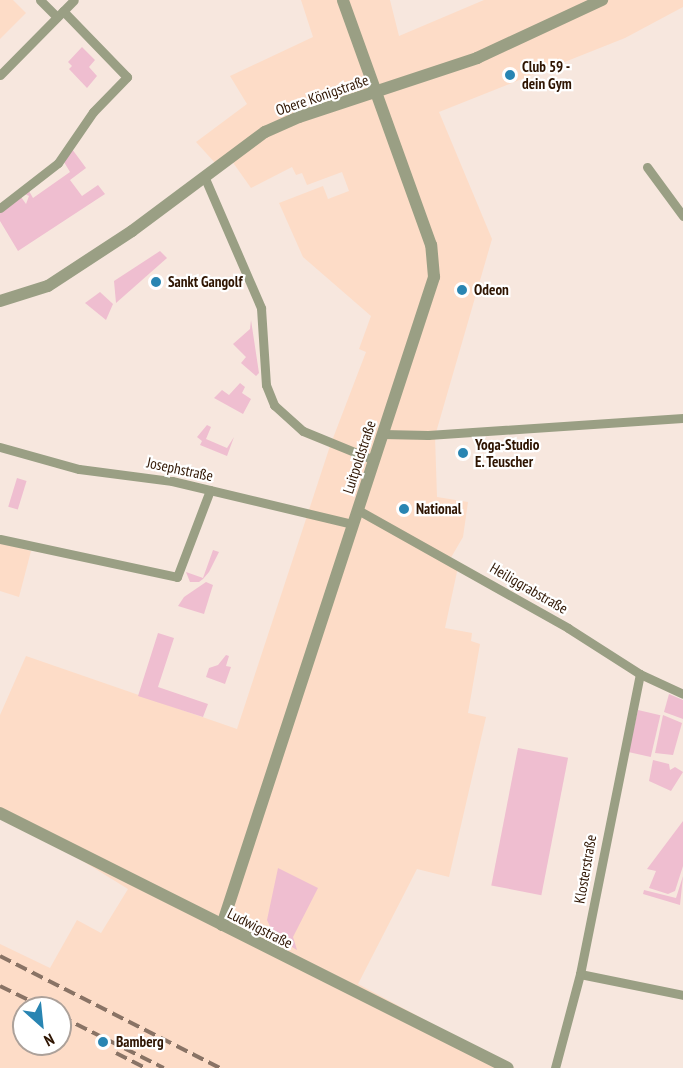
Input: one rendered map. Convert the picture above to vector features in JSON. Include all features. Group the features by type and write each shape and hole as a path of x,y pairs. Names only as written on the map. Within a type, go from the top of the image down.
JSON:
{"street":[{"path":"0,208 58,163 93,112 127,77 60,14 40,0"},
{"path":"0,75 74,0"},
{"name":"Luitpoldstraße","path":"222,925 435,268 429,239 343,0"},
{"name":"Obere Königstraße","path":"0,301 48,286 132,231 265,132 315,111 377,93 477,58 602,0"},
{"path":"647,167 683,216"},
{"path":"204,176 261,308 266,385 274,405 293,425 374,460"},
{"path":"383,434 418,436 683,418"},
{"name":"Josephstraße","path":"0,447 79,469 156,478 353,524"},
{"path":"0,539 177,577 210,490"},
{"name":"Heiliggrabstraße","path":"358,510 568,628 640,674 683,694"},
{"name":"Klosterstraße","path":"555,1068 580,974 640,674"},
{"name":"Ludwigstraße","path":"0,813 508,1068"},
{"path":"580,974 683,995"}],"shaded area":[{"path":"0,0 13,0 26,13 0,39"},
{"path":"301,0 390,0 399,36 484,0 683,0 683,7 625,38 439,112 492,239 435,436 437,497 468,502 463,537 449,561 458,567 445,628 472,633 471,641 480,644 468,713 486,717 449,877 417,869 358,984 515,1068 0,1068 0,944 50,968 77,920 101,933 128,889 0,810 0,715 26,656 237,729 330,446 366,352 359,349 371,316 303,257 279,203 323,186 328,199 349,191 342,172 307,185 302,173 296,175 292,167 251,188 229,157 216,164 196,142 247,104 230,76 313,37"},
{"path":"82,47 95,60 89,67 97,76 87,88 69,69 72,66 68,62"},
{"path":"72,149 86,168 70,180 82,196 98,185 105,194 18,251 0,221 0,212 21,197 26,204 29,196 25,194 29,191 33,198 70,172 64,162"},
{"path":"160,251 167,258 116,303 114,281"},
{"path":"100,292 113,304 106,320 85,303"},
{"path":"251,320 259,373 256,376 241,363 246,357 233,344 250,329"},
{"path":"240,383 245,387 242,393 251,399 243,414 214,398 222,390 229,395"},
{"path":"207,425 211,427 206,439 227,448 234,437 227,456 200,445 202,441 197,437"},
{"path":"17,478 27,481 18,510 8,507"},
{"path":"0,543 31,551 19,597 0,591"},
{"path":"213,550 219,552 209,572 203,579 199,582 190,582 186,572 203,578"},
{"path":"206,582 213,585 204,614 178,606 184,597"},
{"path":"158,633 174,638 158,687 208,704 203,717 138,696"},
{"path":"226,655 229,656 226,666 231,667 225,684 206,677 209,668 218,665"},
{"path":"669,694 683,700 683,719 664,712"},
{"path":"638,710 660,715 651,757 628,752"},
{"path":"663,715 682,723 673,755 655,753"},
{"path":"518,748 568,758 541,895 491,885"},
{"path":"653,760 669,764 670,770 675,767 683,772 671,791 649,781"},
{"path":"683,821 683,866 675,891 668,894 649,888 656,871 647,869"},
{"path":"278,868 318,888 293,937 297,950 275,937 267,920"},
{"path":"683,876 680,905 643,894 644,890 676,898"}],"railway":[{"path":"0,956 220,1068"},
{"path":"0,986 20,996"},
{"path":"72,1022 164,1068"},
{"path":"116,1053 145,1068"}],"place":[{"name":"Club 59 - dein Gym","path":"510,75"},
{"name":"Sankt Gangolf","path":"156,282"},
{"name":"Odeon","path":"462,290"},
{"name":"Yoga-Studio E. Teuscher","path":"463,453"},
{"name":"National","path":"404,509"},
{"name":"Bamberg","path":"103,1042"}]}
